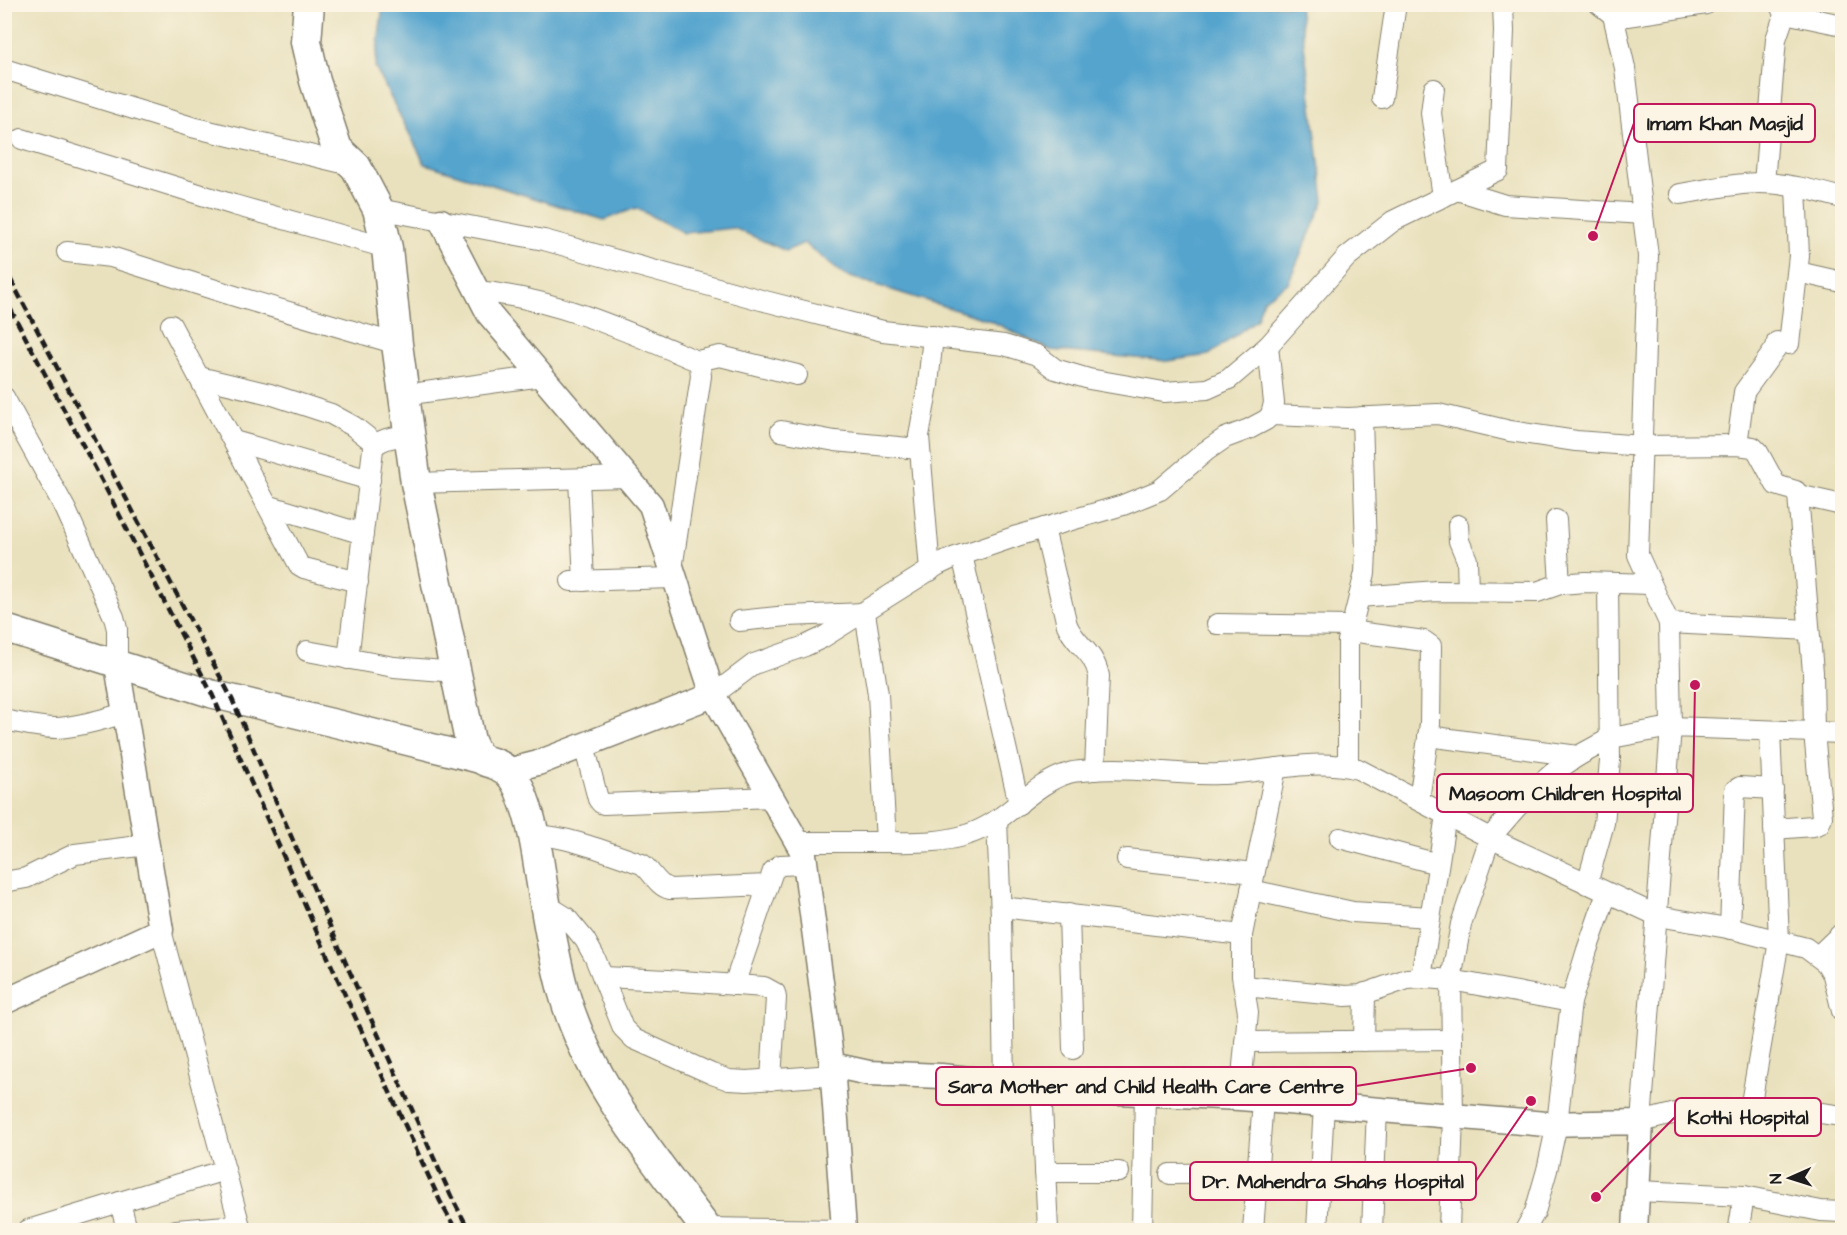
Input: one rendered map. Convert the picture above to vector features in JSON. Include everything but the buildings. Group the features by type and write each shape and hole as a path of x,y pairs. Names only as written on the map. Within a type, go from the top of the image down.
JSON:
{"main road":[{"path":"309,4 306,42 315,81 337,148 356,167 378,209 387,248 397,344 416,483 470,741 474,750 518,784 534,836 552,943 563,991 582,1045 612,1100 706,1229"},
{"path":"329,4 325,33 326,54 354,145 356,167"},
{"path":"4,628 212,694 342,725 494,766"}],"street":[{"path":"1382,98 1396,4"},
{"path":"378,209 544,240 882,331 1004,345 1037,355 1055,369 1089,379 1164,392 1208,389 1229,379 1268,346 1347,257 1393,222 1498,170 1504,31 1503,4"},
{"path":"1635,1230 1671,728 1669,623 1638,555 1648,256 1625,68 1606,10 1638,14 1706,4"},
{"path":"1764,183 1776,39 1783,9 1842,25"},
{"path":"4,69 192,127 356,167"},
{"path":"1434,89 1431,113 1450,194"},
{"path":"22,140 234,205 387,248"},
{"path":"1680,194 1764,183 1796,187 1842,198"},
{"path":"1737,445 1744,392 1776,348 1783,343 1798,272 1796,187"},
{"path":"1450,194 1505,205 1643,214"},
{"path":"441,221 489,314 651,506 713,695 804,854 832,1070 844,1230 706,1229"},
{"path":"67,252 111,257 397,344"},
{"path":"1798,272 1842,282"},
{"path":"477,291 504,293 561,308 643,338 697,361 701,376 673,575"},
{"path":"171,325 299,565 358,582"},
{"path":"930,571 919,449 921,416 928,385 933,336"},
{"path":"494,766 538,764 713,695 754,664 822,638 938,565 1044,528 1123,505 1160,490 1225,438 1249,429 1271,415 1274,403 1268,346"},
{"path":"697,361 720,356 797,375"},
{"path":"404,395 542,376"},
{"path":"200,377 270,394 331,414 353,426 376,444"},
{"path":"4,398 66,510 114,616 117,629 117,665 161,930 240,1228 176,1230"},
{"path":"1271,415 1362,417 1438,414 1510,431 1576,441 1642,446 1737,445 1753,447 1776,484 1796,491 1798,495 1813,672 1814,732 1821,821 1813,826 1774,829"},
{"path":"1348,766 1347,660 1351,628 1365,573 1366,551 1362,417"},
{"path":"781,431 835,441 919,449"},
{"path":"348,659 373,449 380,441 410,435"},
{"path":"234,441 370,480"},
{"path":"416,483 627,477"},
{"path":"579,479 578,581 673,575"},
{"path":"1798,495 1842,506"},
{"path":"267,505 363,534"},
{"path":"1556,520 1560,584"},
{"path":"1458,525 1459,541 1467,560 1468,591"},
{"path":"1044,528 1067,625 1071,634 1097,664 1099,676 1095,770"},
{"path":"962,555 1019,804"},
{"path":"1359,597 1427,592 1536,592 1560,584 1586,582 1651,584"},
{"path":"1587,884 1604,823 1608,798 1611,738 1608,583"},
{"path":"739,621 787,616 865,613"},
{"path":"865,613 878,694 886,842"},
{"path":"1669,623 1809,630"},
{"path":"1216,624 1351,628 1428,642 1431,646 1430,724 1419,800"},
{"path":"307,651 394,667 456,672"},
{"path":"4,720 56,728 83,724 125,713"},
{"path":"1449,1230 1453,1116 1451,980 1461,924 1490,838 1554,772 1611,738 1671,728 1842,733"},
{"path":"1750,1109 1779,941 1770,731"},
{"path":"1428,736 1578,756"},
{"path":"584,746 598,799 604,804 772,797"},
{"path":"797,842 941,841 969,834 990,825 1057,778 1071,772 1114,768 1219,774 1311,763 1348,766 1359,769 1490,838 1658,916 1730,928 1806,948 1826,963 1833,975 1842,1011"},
{"path":"1240,1098 1248,1012 1244,986 1242,934 1276,768"},
{"path":"1730,928 1735,790 1740,787 1773,789"},
{"path":"1421,978 1446,815"},
{"path":"997,820 1004,1082"},
{"path":"534,836 560,838 642,864 649,869 660,885 670,889 768,885"},
{"path":"1340,838 1438,864"},
{"path":"4,882 26,878 75,854 147,845"},
{"path":"1127,859 1253,882 1353,912 1430,917"},
{"path":"734,985 773,870 780,865 805,864"},
{"path":"1525,1230 1535,1212 1557,1124 1571,1002 1607,893"},
{"path":"545,904 566,917 585,940 595,958 623,1028 634,1039 729,1080 771,1080 832,1070 940,1076 1145,1094 1240,1098 1557,1124 1641,1122 1680,1112 1750,1109 1793,1109 1842,1116"},
{"path":"1001,907 1242,934"},
{"path":"1069,914 1073,1049"},
{"path":"4,1002 161,930"},
{"path":"1818,956 1842,933"},
{"path":"603,977 764,987 776,993 771,1080"},
{"path":"1244,986 1346,996 1421,978 1451,980 1571,1002"},
{"path":"1364,1041 1365,993"},
{"path":"1245,1042 1452,1040"},
{"path":"1041,1086 1048,1230"},
{"path":"1142,1230 1145,1094"},
{"path":"1253,1230 1263,1100"},
{"path":"1317,1230 1324,1105"},
{"path":"1372,1230 1377,1109"},
{"path":"28,1230 225,1170"},
{"path":"1045,1172 1119,1172"},
{"path":"1170,1174 1258,1173"},
{"path":"1638,1191 1744,1196 1821,1211 1842,1212"},
{"path":"1741,1230 1739,1227 1744,1196"},
{"path":"120,1202 127,1230"}],"water":[{"path":"383,5 1299,5 1324,201 1288,283 1263,300 1257,319 1209,355 1167,361 1050,350 991,321 844,275 804,243 786,251 734,228 684,233 636,208 604,220 425,164 375,67"}],"railway":[{"path":"4,267 232,699 348,968 451,1196 469,1230"},
{"path":"4,297 212,694 334,971 440,1201 456,1230"}],"place":[{"name":"Imam Khan Masjid","path":"1593,236"},
{"name":"Masoom Children Hospital","path":"1695,685"},
{"name":"Sara Mother and Child Health Care Centre","path":"1471,1068"},
{"name":"Dr. Mahendra Shahs Hospital","path":"1531,1101"},
{"name":"Kothi Hospital","path":"1596,1197"}]}
